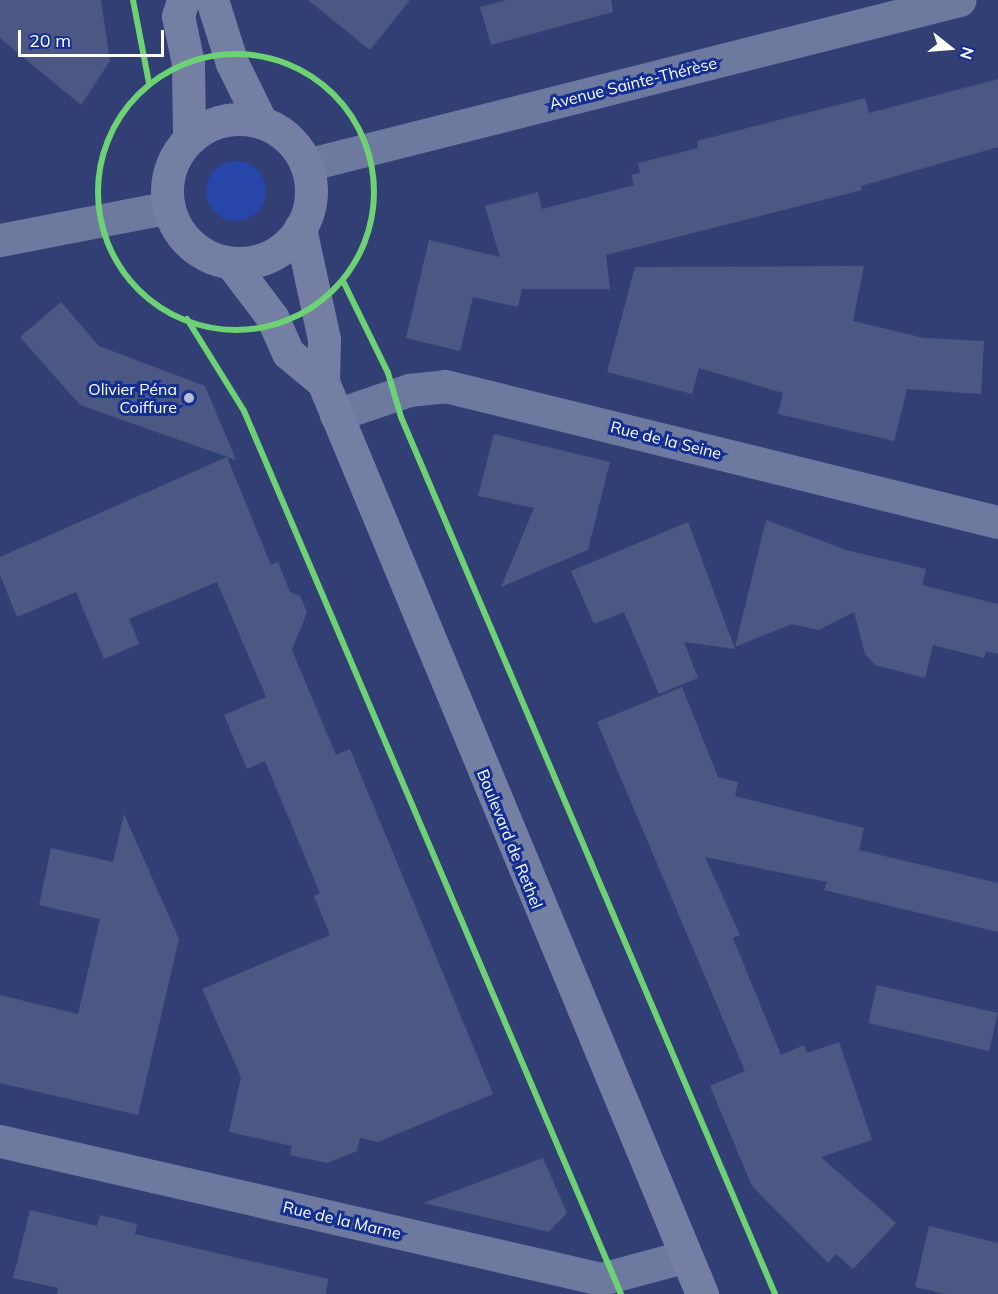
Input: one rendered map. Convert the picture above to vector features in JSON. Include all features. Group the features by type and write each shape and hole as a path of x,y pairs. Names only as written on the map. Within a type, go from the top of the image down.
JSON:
{"main road":[{"path":"183,0 178,16 188,63 189,139 168,178 169,207 188,241 208,256 231,263 278,252 300,228 311,195 306,165 289,138 261,122 216,123 189,139"},
{"path":"212,0 232,63 261,122"},
{"name":"Boulevard de Rethel","path":"300,228 324,339 323,381 336,416 683,1257 702,1294"},
{"path":"231,263 272,317 288,353 323,381"}],"street":[{"name":"Avenue Sainte-Thérèse","path":"306,165 960,0"},
{"path":"0,240 169,207"},
{"name":"Rue de la Seine","path":"336,416 409,390 445,386 998,522"},
{"name":"Rue de la Marne","path":"0,1141 601,1279 683,1257"}],"shaded area":[{"path":"236,161 253,166 261,174 266,191 261,208 253,216 236,221 219,216 211,208 206,191 211,174 219,166"}],"building":[{"path":"0,0 101,0 110,61 81,105 0,38"},
{"path":"308,0 410,0 370,50"},
{"path":"506,0 611,0 613,12 491,45 480,7"},
{"path":"998,79 998,147 861,186 862,190 606,255 610,289 522,289 518,307 473,297 460,351 406,338 429,240 500,257 485,206 538,192 542,209 634,185 631,175 640,173 638,163 698,148 697,141 865,98 869,113"},
{"path":"864,266 853,321 924,338 984,341 981,394 907,389 894,441 778,414 783,393 699,368 692,394 607,372 635,267"},
{"path":"61,302 99,346 205,386 236,460 80,405 20,337"},
{"path":"494,434 610,462 588,550 501,587 534,508 478,496"},
{"path":"227,457 271,565 278,562 290,592 300,596 307,612 292,650 336,755 350,749 493,1094 378,1142 360,1138 357,1151 327,1163 290,1155 292,1146 229,1132 241,1077 202,989 330,935 314,896 320,893 265,761 247,769 224,715 266,697 217,582 129,619 139,644 104,659 76,592 17,617 0,575 0,557"},
{"path":"766,520 846,550 926,569 922,585 998,604 998,654 986,651 984,658 933,645 925,678 875,665 865,654 854,612 819,630 792,624 735,647"},
{"path":"688,522 735,649 684,642 698,678 659,694 624,612 594,624 571,571"},
{"path":"682,687 718,777 738,782 735,796 864,828 859,850 998,883 998,932 824,890 827,882 705,857 740,935 733,938 781,1055 804,1045 807,1053 839,1042 872,1140 821,1157 896,1223 853,1269 836,1254 828,1263 752,1186 710,1086 745,1071 597,722"},
{"path":"124,814 179,939 138,1115 0,1083 0,995 78,1014 100,919 39,905 51,848 113,862"},
{"path":"877,985 998,1013 989,1051 868,1023"},
{"path":"543,1158 567,1213 549,1232 423,1203"},
{"path":"30,1210 97,1226 100,1215 137,1224 135,1234 328,1279 326,1294 57,1294 58,1288 13,1278"},
{"path":"929,1226 998,1243 998,1294 945,1294 915,1287"}],"cycle path":[{"path":"133,0 149,83"},
{"path":"250,54 289,64 301,70 324,85 343,104 364,139 372,165 374,192 372,219 364,245 351,269 334,290 313,307 289,320 250,330 222,330 183,320 171,314 148,299 129,280 108,245 100,219 98,178 108,139 114,127 129,104 148,85 183,64 209,56 250,54"},
{"path":"343,281 388,373 401,417 775,1294"},
{"path":"187,319 244,411 621,1294"}],"place":[{"name":"Olivier Péna Coiffure","path":"189,398"}]}
